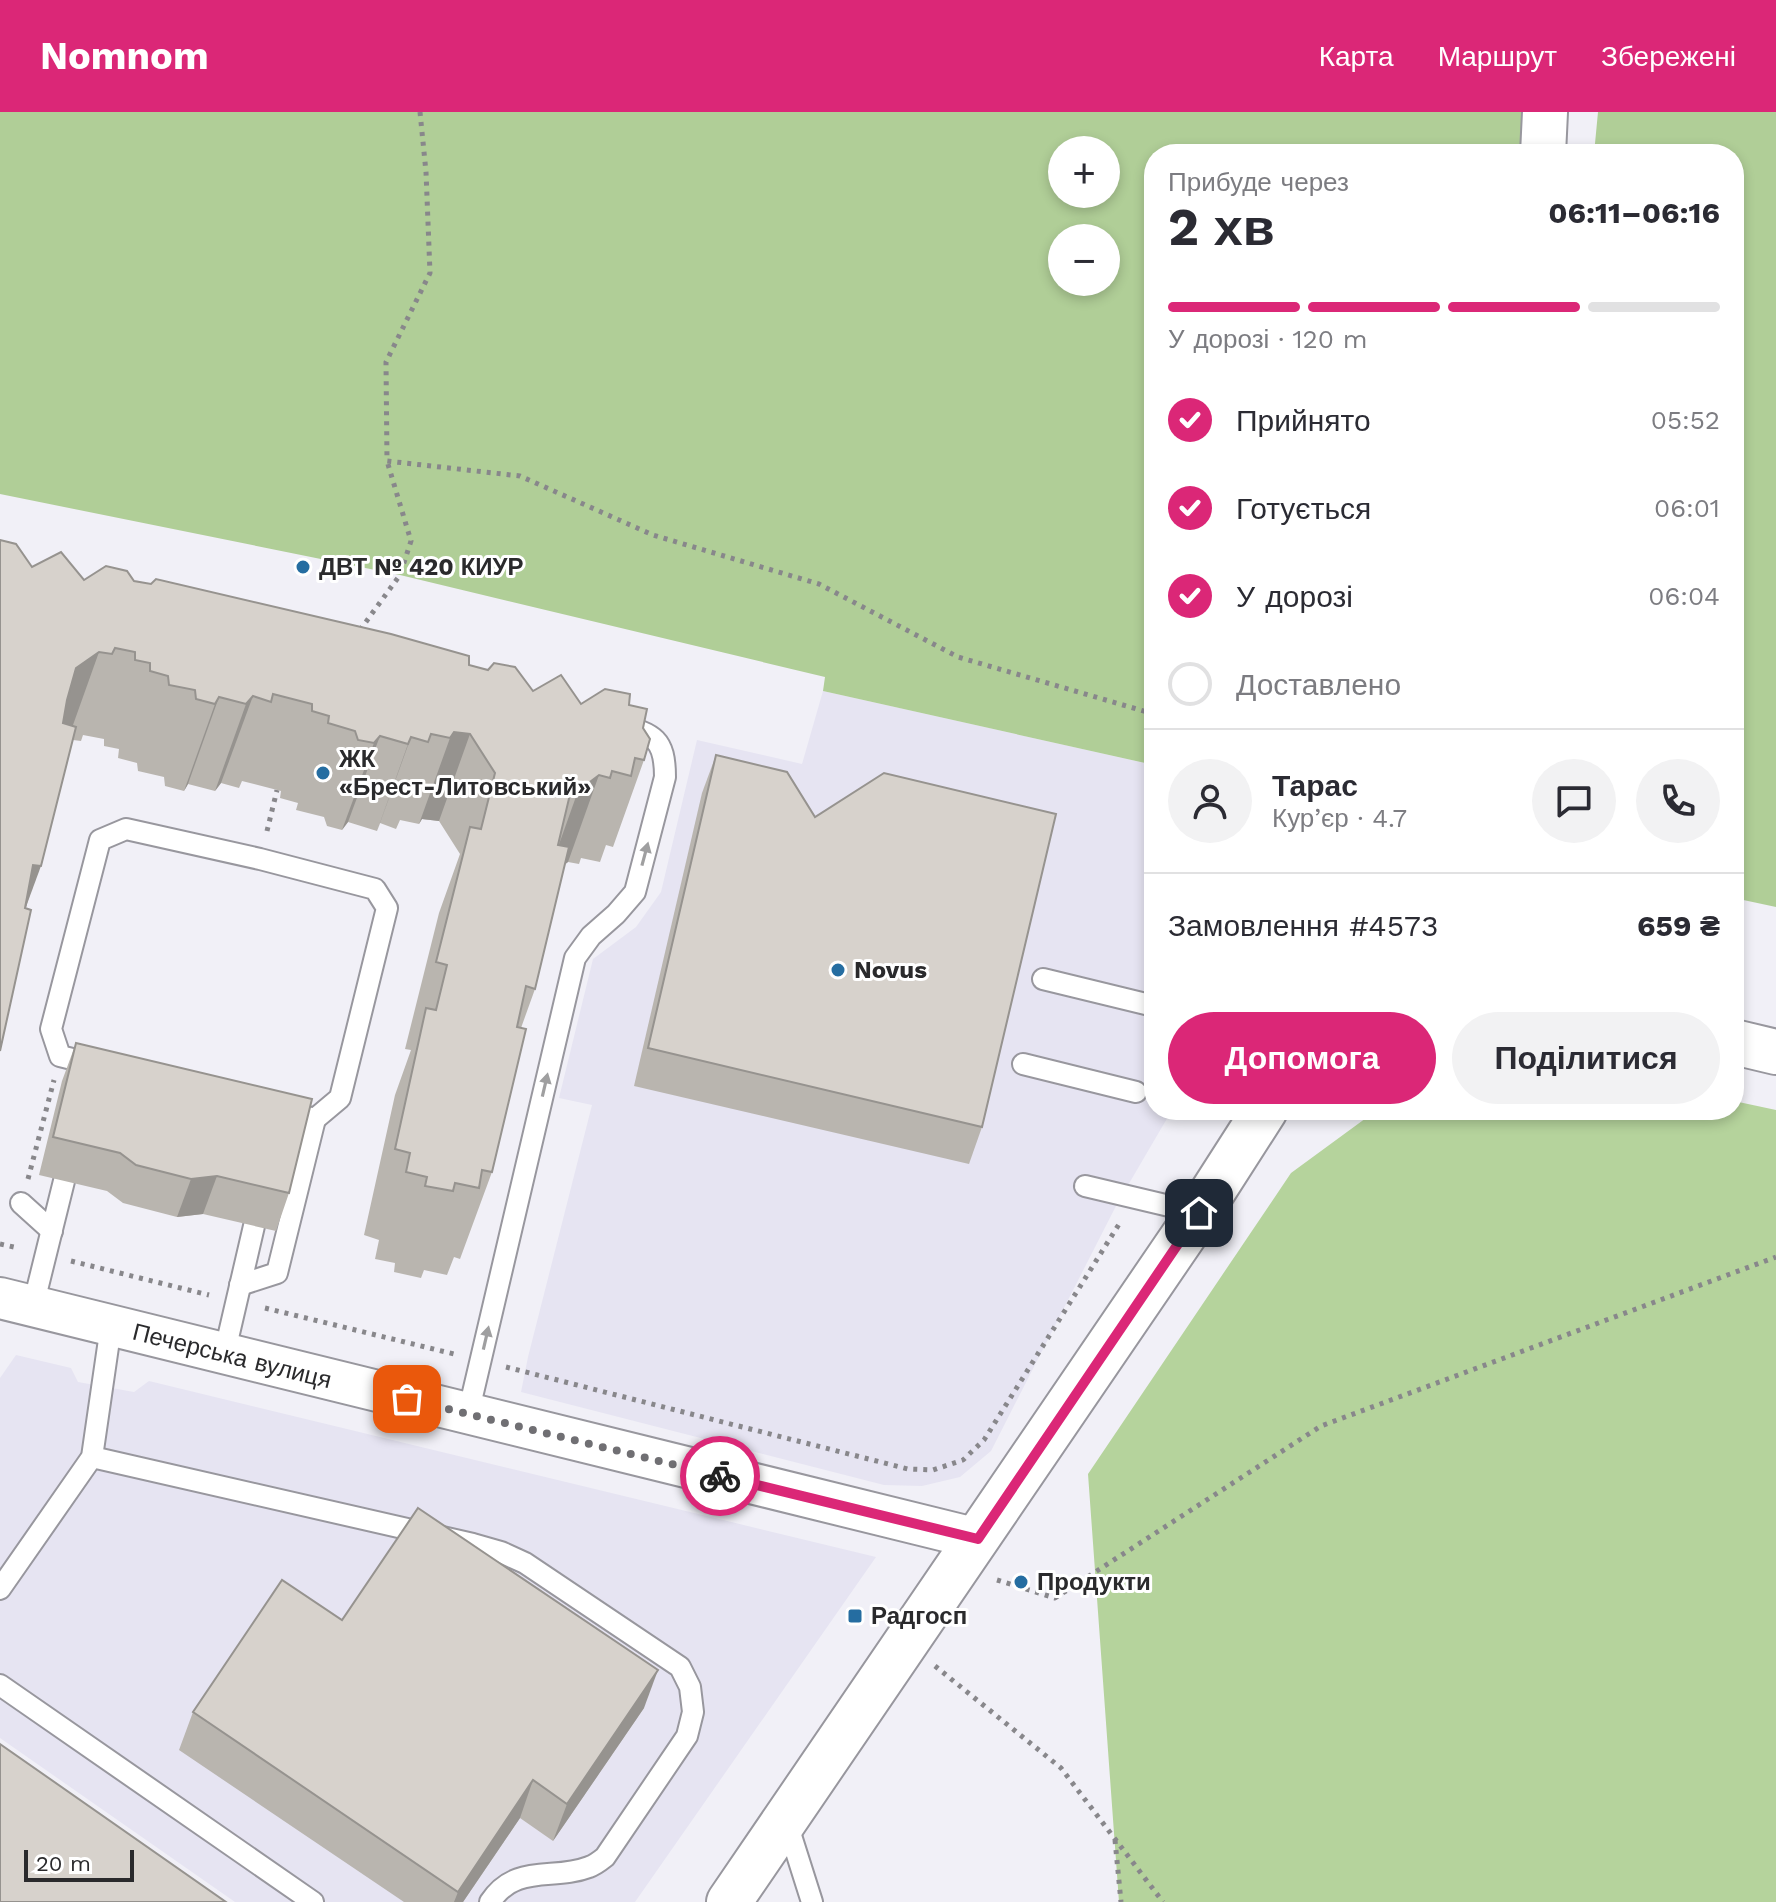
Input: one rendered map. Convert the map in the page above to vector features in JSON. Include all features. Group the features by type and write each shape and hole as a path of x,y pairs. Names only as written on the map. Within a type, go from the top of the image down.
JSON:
{"street":[{"path":"1543,144 1545,112"},
{"path":"1744,1044 1776,1052"},
{"path":"729,1902 1199,1213 1259,1120"},
{"name":"Печерська вулиця","path":"16,1302 468,1414 968,1554"}],"lane":[{"path":"468,1414 575,958 591,936 635,892 665,777 665,759 658,742 647,732 602,720"},
{"path":"238,1293 277,1273 315,1119 340,1098 387,908 375,889 260,859 126,829 100,840 51,1029 60,1056 315,1119"},
{"path":"1043,979 1144,1004"},
{"path":"1023,1064 1136,1092"},
{"path":"16,1302 46,1255 64,1181"},
{"path":"1085,1186 1199,1213"},
{"path":"21,1203 52,1231"},
{"path":"224,1355 254,1226"},
{"path":"0,1589 92,1457 111,1326"},
{"path":"92,1457 501,1552 525,1563 680,1667 690,1687 693,1712 687,1736 605,1857 593,1866 578,1871 533,1874 511,1881 490,1902"},
{"path":"0,1685 313,1902"},
{"path":"786,1820 812,1902"}],"path":[{"path":"354,638 400,575 411,541 387,461 386,362 430,273 420,112"},
{"path":"387,461 520,476 653,535 819,584 958,657 1144,711"},
{"path":"260,859 277,790"},
{"path":"21,1203 60,1056"},
{"path":"0,1244 238,1293 481,1360 908,1469 933,1470 963,1460 984,1440 1136,1199"},
{"path":"968,1554 1055,1598 1321,1426 1776,1257"},
{"path":"907,1644 1061,1768 1163,1902"},
{"path":"1115,1840 1121,1902"}],"shaded area":[{"path":"823,691 1144,763 1144,1120 1166,1120 1117,1204 991,1451 960,1477 922,1486 884,1485 521,1392 592,1105 559,1098 593,959 636,927 661,892 697,740 802,764"},
{"path":"16,1355 71,1368 78,1382 134,1392 149,1381 876,1557 635,1902 235,1902 0,1738 0,1378"}],"green space":[{"path":"0,112 1545,112 1543,144 1144,144 1144,763 823,691 825,677 400,575 0,494"},
{"path":"1598,112 1776,112 1776,907 1744,900 1744,144 1595,144"},
{"path":"1744,1103 1776,1110 1776,1902 1119,1902 1088,1474 1291,1173 1363,1120 1744,1120"}],"building":[{"path":"0,540 16,544 32,567 61,552 84,580 106,566 127,571 134,581 151,584 156,579 391,634 469,656 469,665 488,670 494,663 515,667 533,691 561,675 581,704 605,689 630,694 629,705 647,709 643,728 650,739 644,760 635,758 631,776 612,771 610,778 599,775 578,791 571,790 558,845 569,847 535,989 526,986 517,1027 526,1029 492,1172 482,1170 479,1188 455,1183 453,1191 425,1186 427,1177 406,1172 410,1153 395,1149 426,1008 436,1010 447,965 436,962 470,827 481,829 495,773 470,734 454,732 450,738 431,734 428,742 411,737 408,744 380,736 374,743 358,740 355,731 328,723 329,716 312,711 312,704 273,694 271,702 253,696 246,704 219,697 215,704 196,699 195,690 169,685 168,676 150,671 150,663 135,660 135,652 115,648 112,654 99,652 76,668 67,700 63,723 76,727 41,866 33,865 25,908 31,910 0,1051"},
{"name":"Novus","path":"716,755 787,772 815,817 884,773 1056,814 982,1127 648,1048"},
{"path":"76,1043 312,1099 289,1193 217,1176 191,1179 136,1165 120,1153 53,1137"},
{"path":"418,1508 658,1670 567,1804 533,1780 458,1892 193,1712 282,1580 342,1620"},
{"path":"0,1744 226,1902 0,1902"}],"way so far":[{"path":"407,1399 720,1476"}],"place":[{"name":"ДВТ № 420 КИУР","path":"303,567"},
{"name":"ЖК «Брест-Литовський»","path":"323,773"},
{"name":"Novus","path":"838,970"},
{"name":"Продукти","path":"1021,1582"},
{"name":"Радгосп","path":"855,1616"}],"route":[{"path":"720,1476 978,1539 1199,1213"}]}
